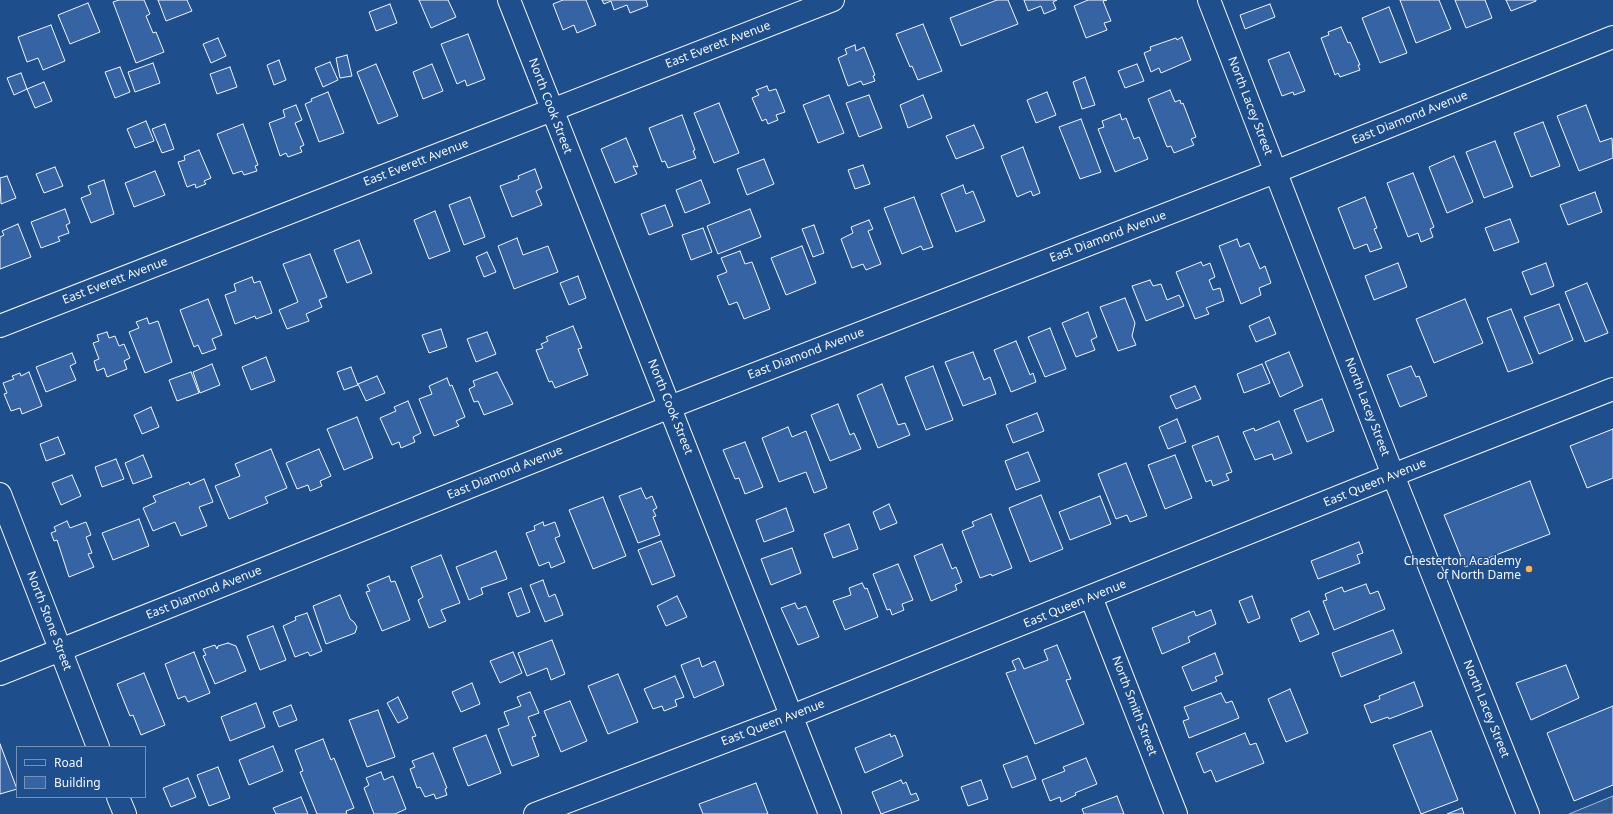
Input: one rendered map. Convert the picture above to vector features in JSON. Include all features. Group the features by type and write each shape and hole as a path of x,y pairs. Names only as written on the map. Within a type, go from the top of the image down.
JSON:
{"street":[{"name":"North Cook Street","path":"509,0 830,814"},
{"name":"East Everett Avenue","path":"0,326 833,0"},
{"name":"North Lacey Street","path":"1209,0 1393,475 1528,814"},
{"name":"East Diamond Avenue","path":"0,674 670,407 1276,172 1613,37"},
{"name":"East Queen Avenue","path":"535,814 792,716 1393,475 1613,390"},
{"name":"North Stone Street","path":"0,494 98,746"},
{"name":"North Smith Street","path":"1091,597 1176,814"},
{"path":"118,798 125,814"}],"shaded area":[{"path":"1613,796 1613,814 1569,814"}],"building":[{"path":"119,0 144,0 150,14 146,16 153,33 156,32 164,52 136,63 113,2"},
{"path":"158,0 187,0 192,11 166,21"},
{"path":"419,0 448,0 456,17 431,28"},
{"path":"563,0 586,0 596,25 577,33 574,25 563,30 553,4"},
{"path":"602,0 646,0 648,6 630,13 627,5 614,10 611,1 604,4"},
{"path":"997,0 1008,0 1018,24 961,46 950,18"},
{"path":"1024,0 1057,0 1053,2 1056,9 1044,14 1041,6 1028,11"},
{"path":"1088,0 1107,0 1103,1 1111,21 1104,23 1107,30 1086,38 1074,6"},
{"path":"1400,0 1439,0 1451,29 1416,43"},
{"path":"1455,0 1485,0 1492,18 1466,28"},
{"path":"1506,0 1536,0 1536,1 1511,11"},
{"path":"88,3 100,32 70,44 58,15"},
{"path":"390,4 397,23 376,31 369,12"},
{"path":"1270,4 1275,17 1245,29 1240,15"},
{"path":"1389,7 1407,53 1380,63 1362,18"},
{"path":"923,24 942,71 918,80 912,66 910,67 896,34"},
{"path":"51,25 65,61 43,70 38,58 27,62 18,37"},
{"path":"1341,27 1348,43 1350,42 1360,65 1358,65 1360,70 1340,77 1338,73 1335,75 1321,38 1329,35 1328,32"},
{"path":"468,34 485,79 467,86 465,80 457,84 441,44"},
{"path":"1182,37 1191,60 1161,73 1159,68 1151,72 1144,53 1151,50 1150,47 1176,38 1177,40"},
{"path":"218,38 226,56 211,63 203,44"},
{"path":"855,45 856,51 864,47 875,75 873,76 875,81 863,85 861,81 848,86 838,58 847,54 845,49"},
{"path":"1289,52 1305,91 1294,95 1293,92 1282,96 1268,60"},
{"path":"347,55 352,76 340,78 336,58"},
{"path":"279,60 286,80 274,85 267,65"},
{"path":"330,62 338,80 323,87 315,68"},
{"path":"153,63 160,83 135,92 128,72"},
{"path":"376,64 398,116 378,124 357,72"},
{"path":"432,64 443,91 423,99 413,72"},
{"path":"1137,64 1144,81 1125,88 1118,71"},
{"path":"120,67 130,92 115,98 105,72"},
{"path":"230,67 237,87 217,94 210,74"},
{"path":"21,73 27,89 14,95 7,78"},
{"path":"1085,77 1095,105 1082,109 1073,82"},
{"path":"44,82 52,101 35,108 27,89"},
{"path":"767,86 769,91 776,89 785,112 776,115 778,120 768,124 766,119 762,121 752,98 759,95 756,90"},
{"path":"1170,90 1175,102 1180,100 1181,104 1183,103 1196,137 1191,139 1194,145 1174,153 1171,146 1167,147 1148,99"},
{"path":"328,92 344,133 319,142 305,104 312,101 311,99"},
{"path":"1047,92 1056,115 1036,123 1027,100"},
{"path":"829,95 844,133 818,143 803,105"},
{"path":"869,95 882,128 859,137 846,103"},
{"path":"923,95 932,118 908,128 900,105"},
{"path":"719,103 739,153 714,163 694,113"},
{"path":"296,105 302,120 295,123 304,145 300,147 302,152 288,157 286,153 280,156 269,123 285,117 283,110"},
{"path":"1586,105 1600,142 1612,138 1613,158 1579,171 1557,116"},
{"path":"1120,114 1122,120 1126,118 1134,139 1139,137 1148,159 1115,172 1098,129 1104,127 1102,121"},
{"path":"682,115 695,150 693,151 696,158 668,168 665,161 662,162 649,128"},
{"path":"1081,119 1101,172 1080,179 1059,127"},
{"path":"146,121 154,141 135,148 127,129"},
{"path":"1543,122 1560,166 1531,177 1514,133"},
{"path":"165,124 174,149 162,153 152,129"},
{"path":"243,124 258,165 255,166 257,171 244,175 242,171 233,174 217,134"},
{"path":"974,125 984,148 956,159 946,136"},
{"path":"626,138 638,167 633,166 637,174 615,183 601,149"},
{"path":"1495,141 1513,187 1484,198 1466,152"},
{"path":"1023,147 1040,193 1033,196 1031,191 1017,197 1001,156"},
{"path":"199,150 211,178 204,181 206,184 196,188 195,184 187,187 178,162 185,160 184,156"},
{"path":"1454,156 1473,202 1447,213 1429,167"},
{"path":"764,159 774,184 747,195 737,169"},
{"path":"863,165 870,184 855,189 848,170"},
{"path":"55,167 63,186 44,193 36,174"},
{"path":"535,169 542,188 536,191 542,205 512,217 500,186 519,179 518,176"},
{"path":"155,171 165,195 134,207 125,183"},
{"path":"1413,173 1434,227 1430,229 1433,237 1421,242 1418,233 1408,237 1387,183"},
{"path":"7,176 16,198 1,204 0,178"},
{"path":"104,180 114,214 91,223 81,198 91,194 88,186"},
{"path":"701,180 710,203 685,213 676,190"},
{"path":"963,185 966,194 973,191 985,221 956,232 941,194"},
{"path":"1595,192 1602,212 1568,225 1560,205"},
{"path":"470,197 485,237 464,245 449,205"},
{"path":"914,197 933,247 923,250 921,246 902,254 884,208"},
{"path":"1365,197 1377,228 1374,229 1382,248 1370,252 1367,244 1354,249 1338,208"},
{"path":"665,205 673,226 649,235 641,214"},
{"path":"65,209 70,223 66,225 69,233 58,237 60,241 41,248 31,222"},
{"path":"750,209 761,237 718,254 707,226"},
{"path":"435,211 450,251 429,259 414,220"},
{"path":"1510,219 1519,242 1494,251 1485,228"},
{"path":"869,220 873,229 868,231 881,264 866,270 863,264 852,268 841,239 853,233 851,227"},
{"path":"18,224 31,257 0,269 0,237 4,235 2,231"},
{"path":"814,225 824,253 813,257 802,229"},
{"path":"703,228 712,252 691,260 682,235"},
{"path":"517,238 523,255 548,246 558,272 514,289 498,246"},
{"path":"1237,239 1240,247 1249,243 1260,269 1265,266 1271,283 1259,288 1261,295 1241,304 1219,246"},
{"path":"359,240 372,273 347,283 334,250"},
{"path":"802,246 816,283 786,295 771,258"},
{"path":"740,251 745,264 752,262 770,309 744,319 737,302 729,305 717,276 727,272 721,258"},
{"path":"487,252 496,272 484,277 476,257"},
{"path":"310,254 327,297 319,300 322,307 306,314 309,321 287,329 279,310 298,302 283,264"},
{"path":"1201,262 1203,266 1210,263 1215,277 1209,280 1213,290 1220,288 1224,301 1206,308 1209,314 1195,319 1176,272"},
{"path":"1398,263 1407,287 1374,300 1365,276"},
{"path":"1546,263 1554,286 1531,295 1522,272"},
{"path":"578,276 586,298 569,305 560,283"},
{"path":"252,277 254,283 260,281 272,313 256,319 255,316 235,324 225,295 236,291 234,284"},
{"path":"1150,280 1153,286 1161,284 1167,300 1179,295 1184,306 1146,321 1132,286"},
{"path":"1587,283 1608,333 1585,342 1565,292"},
{"path":"1125,298 1135,323 1132,336 1136,345 1118,351 1100,307"},
{"path":"208,299 222,335 212,339 216,349 202,354 198,345 194,347 180,310"},
{"path":"1465,299 1483,343 1434,363 1416,319"},
{"path":"1559,304 1573,340 1539,354 1524,317"},
{"path":"1511,309 1533,363 1508,372 1487,318"},
{"path":"1088,312 1097,337 1091,340 1095,350 1076,357 1062,323"},
{"path":"1269,317 1276,334 1256,342 1249,326"},
{"path":"147,318 149,324 158,321 172,362 145,373 129,332 139,328 136,322"},
{"path":"573,326 582,348 578,349 588,375 555,388 552,381 549,382 536,350 543,348 541,344 548,341 546,337"},
{"path":"1050,328 1066,369 1045,377 1028,337"},
{"path":"441,329 447,347 429,353 422,335"},
{"path":"107,332 109,338 115,336 119,346 124,344 130,358 124,361 127,369 107,377 104,368 97,371 94,361 99,359 93,343 99,341 97,335"},
{"path":"487,332 496,354 476,362 467,339"},
{"path":"1016,341 1030,375 1033,373 1036,382 1011,392 994,350"},
{"path":"973,352 984,380 990,377 996,394 963,406 945,362"},
{"path":"1289,352 1303,386 1280,397 1265,362"},
{"path":"72,353 76,363 70,366 76,380 46,392 36,367"},
{"path":"266,357 275,381 251,390 242,367"},
{"path":"212,364 220,385 200,393 193,372"},
{"path":"1262,364 1270,383 1244,393 1237,374"},
{"path":"933,366 953,420 926,430 905,377"},
{"path":"1411,366 1416,377 1419,376 1427,396 1400,407 1387,375"},
{"path":"351,367 358,385 344,390 337,372"},
{"path":"29,372 42,406 22,414 20,408 11,411 4,394 7,393 3,383 14,379 12,376 20,373 21,376"},
{"path":"191,372 199,393 177,401 169,380"},
{"path":"497,372 513,404 484,415 478,401 474,402 469,389 475,386 473,381"},
{"path":"377,376 385,393 366,401 358,384"},
{"path":"447,378 450,386 452,385 465,417 456,421 459,426 434,436 419,399 432,394 429,386"},
{"path":"882,384 898,425 905,423 910,435 878,448 857,395"},
{"path":"1195,386 1201,399 1176,409 1170,396"},
{"path":"1322,399 1334,431 1307,442 1294,410"},
{"path":"408,401 421,433 413,437 415,442 401,448 399,442 392,445 380,418 396,411 394,407"},
{"path":"838,404 850,435 854,433 861,449 830,461 811,415"},
{"path":"151,407 159,427 142,434 134,415"},
{"path":"1037,413 1044,431 1013,443 1006,425"},
{"path":"357,417 373,458 344,470 327,429"},
{"path":"1177,419 1186,442 1168,449 1159,427"},
{"path":"1279,421 1292,453 1274,460 1272,454 1255,460 1243,432 1254,428 1255,431"},
{"path":"788,427 792,437 806,431 827,488 814,493 806,472 779,482 762,438"},
{"path":"1613,429 1613,478 1587,488 1570,446"},
{"path":"1218,436 1232,472 1226,474 1229,480 1213,486 1211,480 1206,482 1192,446"},
{"path":"58,437 65,454 46,461 40,444"},
{"path":"745,442 763,487 745,494 739,478 735,479 723,450"},
{"path":"271,449 287,488 265,497 268,503 229,519 215,486 240,476 235,464"},
{"path":"319,449 331,476 320,481 322,486 310,491 308,485 297,489 286,463"},
{"path":"1028,452 1040,481 1016,490 1005,461"},
{"path":"143,455 152,477 133,484 125,463"},
{"path":"1175,455 1192,498 1165,509 1148,465"},
{"path":"116,459 124,479 102,487 95,467"},
{"path":"1126,463 1147,516 1130,522 1127,515 1116,519 1098,474"},
{"path":"72,475 81,496 61,505 52,483"},
{"path":"204,479 213,502 199,507 207,526 181,536 175,522 153,531 143,508 156,502 153,496 189,482 190,485"},
{"path":"1530,481 1550,534 1465,567 1444,515"},
{"path":"641,488 646,499 652,496 657,508 653,510 656,516 653,517 660,535 638,543 619,496"},
{"path":"1041,495 1063,549 1030,562 1009,508"},
{"path":"1100,496 1111,524 1070,540 1059,512"},
{"path":"603,497 626,556 593,569 569,510"},
{"path":"889,504 897,523 880,530 873,512"},
{"path":"786,508 794,531 764,542 756,520"},
{"path":"991,514 1012,568 992,576 991,574 980,578 962,531 974,526 972,522"},
{"path":"139,519 149,546 113,560 102,533"},
{"path":"67,521 70,528 86,522 91,535 86,537 92,553 88,554 94,567 69,577 57,540 54,541 51,533 56,531 54,527"},
{"path":"543,522 544,526 555,522 560,536 555,538 565,562 551,568 549,562 539,566 526,533 535,530 534,526"},
{"path":"849,524 858,549 833,558 824,534"},
{"path":"661,541 675,576 652,585 638,550"},
{"path":"1359,542 1363,553 1357,555 1360,563 1318,579 1311,561"},
{"path":"942,544 952,569 956,567 962,582 955,585 957,590 931,601 914,556"},
{"path":"792,548 801,573 771,585 761,559"},
{"path":"496,551 507,579 481,588 483,594 469,600 456,567"},
{"path":"441,555 460,603 441,610 446,621 429,628 418,600 423,597 411,567"},
{"path":"898,564 913,600 902,604 904,610 892,615 890,609 887,610 873,574"},
{"path":"389,576 391,582 395,581 410,620 382,631 366,592 370,591 367,585"},
{"path":"543,580 549,597 555,594 563,615 545,622 530,585"},
{"path":"862,583 865,589 867,588 878,617 845,630 833,601 851,595 849,588"},
{"path":"1366,584 1370,594 1378,591 1385,609 1334,630 1323,601 1327,600 1325,594 1342,587 1344,592"},
{"path":"521,588 530,612 517,617 508,593"},
{"path":"340,595 350,619 357,627 355,633 326,644 313,606"},
{"path":"677,596 687,617 666,626 657,606"},
{"path":"1252,596 1260,618 1248,623 1239,601"},
{"path":"795,603 798,609 806,606 819,637 798,645 781,608"},
{"path":"1211,610 1216,624 1188,637 1190,642 1162,654 1152,628 1194,611 1196,616"},
{"path":"1309,611 1319,634 1300,642 1291,619"},
{"path":"307,613 322,651 310,656 308,652 295,657 283,626 296,620 295,617"},
{"path":"273,626 286,660 260,670 247,636"},
{"path":"1393,630 1402,653 1341,677 1332,653"},
{"path":"552,640 565,674 551,680 547,668 527,676 518,653"},
{"path":"228,643 236,646 246,671 215,684 203,656 206,655 203,649 215,645 217,649 218,646"},
{"path":"1057,645 1071,679 1066,680 1084,724 1035,744 1006,673 1016,670 1012,661 1019,658 1024,669 1048,660 1044,650"},
{"path":"194,652 210,693 188,702 185,696 178,699 165,664"},
{"path":"513,652 522,673 500,683 490,661"},
{"path":"1215,653 1223,674 1215,677 1217,681 1192,691 1182,667"},
{"path":"699,658 702,667 715,661 724,685 694,698 681,665"},
{"path":"1566,665 1579,698 1531,720 1516,683"},
{"path":"144,673 165,725 141,735 133,715 130,716 117,684"},
{"path":"618,674 638,722 608,734 588,686"},
{"path":"675,676 684,697 675,700 677,706 664,711 662,706 653,709 644,689"},
{"path":"1414,682 1423,706 1389,719 1388,717 1371,723 1364,705 1380,699 1379,696"},
{"path":"472,683 480,704 461,712 452,692"},
{"path":"1290,689 1308,733 1286,742 1268,699"},
{"path":"530,692 539,713 528,717 536,736 532,737 539,756 512,766 498,729 509,725 504,712 521,706 517,697"},
{"path":"1221,693 1226,703 1232,701 1239,718 1189,738 1183,721 1189,719 1184,707"},
{"path":"398,697 408,718 398,723 387,703"},
{"path":"570,701 587,741 561,752 544,711"},
{"path":"256,703 265,727 230,741 221,717"},
{"path":"291,705 297,720 279,727 273,712"},
{"path":"1613,706 1613,785 1574,801 1547,733"},
{"path":"378,710 395,757 367,767 349,720"},
{"path":"1431,731 1458,800 1421,814 1393,745"},
{"path":"1245,733 1250,745 1256,743 1264,763 1216,782 1211,770 1204,773 1196,753"},
{"path":"890,734 891,737 895,735 903,756 865,773 855,748"},
{"path":"486,735 501,773 468,786 453,748"},
{"path":"323,739 331,760 334,758 354,808 346,811 347,814 317,814 300,772 303,771 295,750"},
{"path":"0,744 16,789 0,794"},
{"path":"273,746 283,771 249,785 239,760"},
{"path":"433,753 447,788 445,789 447,795 436,799 434,794 425,797 420,787 417,788 410,769 415,767 412,761"},
{"path":"1027,756 1036,779 1012,788 1003,765"},
{"path":"1086,758 1097,784 1075,793 1076,795 1061,802 1060,797 1050,801 1042,780 1065,771 1063,767"},
{"path":"218,767 230,798 209,806 197,775"},
{"path":"381,772 384,780 393,776 406,809 395,814 374,814 364,788 369,785 366,778"},
{"path":"188,778 196,797 171,807 163,788"},
{"path":"901,780 903,784 906,782 911,795 916,793 919,800 881,814 872,792"},
{"path":"981,780 988,799 968,806 961,787"},
{"path":"756,783 768,814 703,814 699,804"},
{"path":"1117,796 1124,814 1084,814 1082,809"},
{"path":"301,797 308,814 276,814 273,808"},
{"path":"1462,808 1464,814 1447,814"}],"place":[{"name":"Chesterton Academy of North Dame","path":"1529,569"}]}
